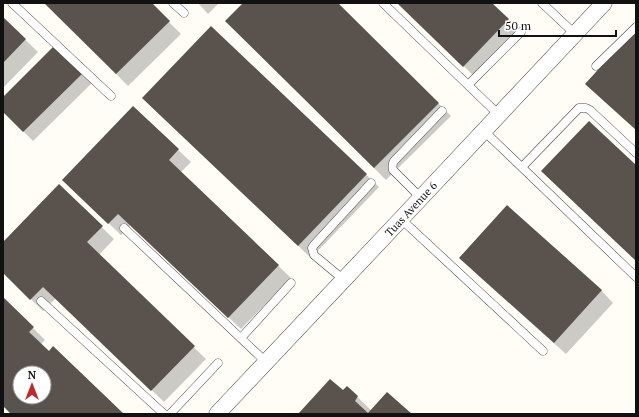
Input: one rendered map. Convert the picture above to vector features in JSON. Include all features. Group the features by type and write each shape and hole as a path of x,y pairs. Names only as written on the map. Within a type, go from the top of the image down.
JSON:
{"street":[{"name":"Tuas Avenue 6","path":"217,414 604,3"}],"lane":[{"path":"12,3 111,96"},
{"path":"173,3 184,13"},
{"path":"383,3 499,115"},
{"path":"542,3 575,34"},
{"path":"596,66 636,27"},
{"path":"468,85 521,32"},
{"path":"522,167 579,108 586,108 590,110 636,153"},
{"path":"422,198 393,170 392,164 442,111"},
{"path":"484,131 636,277"},
{"path":"344,280 314,255 312,248 371,184"},
{"path":"401,219 543,350"},
{"path":"124,228 266,362"},
{"path":"241,338 291,283"},
{"path":"41,301 164,414"},
{"path":"170,414 218,363"}],"building":[{"path":"44,3 152,3 170,21 116,74"},
{"path":"243,3 338,3 439,103 374,168 225,21"},
{"path":"397,3 492,3 509,19 463,67"},
{"path":"3,17 26,39 3,63"},
{"path":"211,26 367,174 298,246 142,98"},
{"path":"636,28 636,130 585,84"},
{"path":"55,45 83,73 23,132 3,112 3,97"},
{"path":"133,106 179,149 169,160 279,265 228,318 118,214 108,224 62,180"},
{"path":"589,121 636,165 636,261 541,171"},
{"path":"59,184 103,226 87,242 195,346 151,391 43,287 30,300 3,273 3,242"},
{"path":"507,205 602,290 554,343 459,258"},
{"path":"3,297 34,327 29,332 49,351 53,346 124,414 11,414 3,406"},
{"path":"330,379 343,390 347,386 358,396 355,401 368,413 387,392 412,414 298,414"}]}
